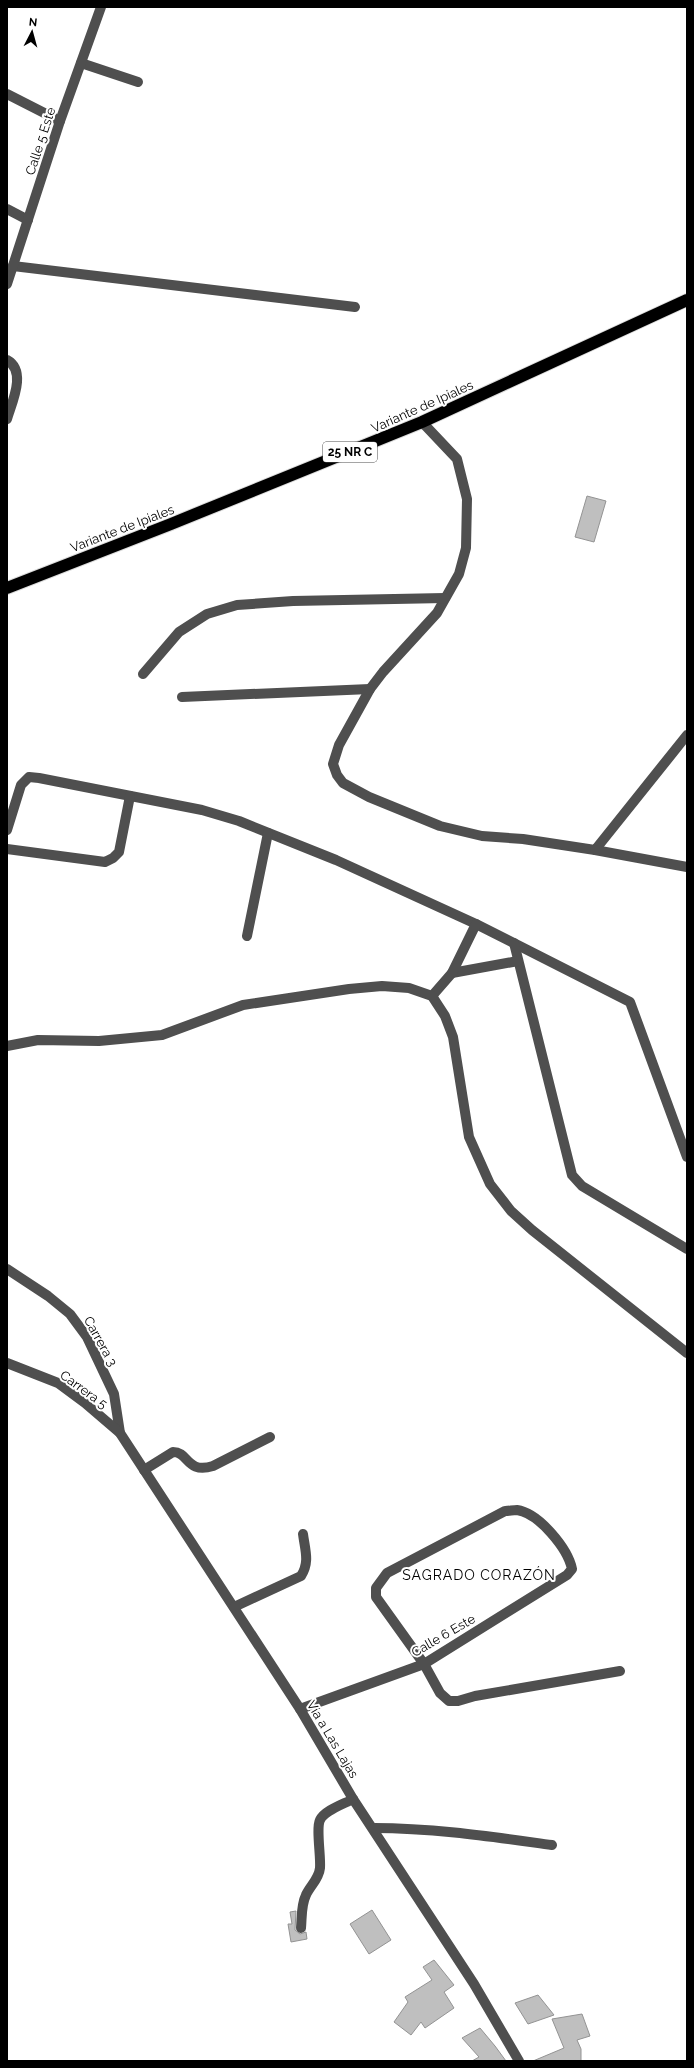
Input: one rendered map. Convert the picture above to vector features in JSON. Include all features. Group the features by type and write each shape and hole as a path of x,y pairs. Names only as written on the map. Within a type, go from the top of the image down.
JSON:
{"highway":[{"name":"Variante de Ipiales","path":"7,588 171,524 422,422 687,300"}],"street":[{"name":"Calle 5 Este","path":"7,284 60,121 101,7"},
{"path":"81,63 138,82"},
{"path":"7,94 60,121"},
{"path":"7,209 28,220"},
{"path":"13,266 355,307"},
{"path":"7,360 13,363 17,369 17,382 7,419"},
{"path":"422,422 457,459 467,499 466,548 459,574 437,613 383,672 370,689 339,745 333,764 337,775 343,783 369,797 440,826 482,836 523,839 687,867"},
{"path":"143,674 179,632 207,614 237,605 294,601 445,598"},
{"path":"182,697 370,689"},
{"path":"594,850 687,735"},
{"path":"7,830 21,785 29,777 202,810 239,821 336,860 476,924 630,1002 687,1157"},
{"path":"7,849 104,862 113,858 119,852 130,796"},
{"path":"247,936 268,832"},
{"path":"432,996 452,973 476,924"},
{"path":"514,943 572,1175 582,1186 687,1250"},
{"path":"452,973 518,960"},
{"path":"7,1046 38,1040 99,1041 162,1035 243,1005 349,989 382,986 409,988 432,996 445,1016 453,1037 469,1137 490,1184 511,1211 532,1230 687,1353"},
{"name":"Carrera 3","path":"7,1269 48,1296 70,1314 86,1337 114,1394 120,1433"},
{"name":"Carrera 5","path":"7,1363 58,1383 85,1403 120,1433"},
{"name":"Vía a Las Lajas","path":"120,1433 300,1709 353,1799 374,1828 474,1984 519,2061"},
{"path":"144,1470 173,1452 181,1455 194,1467 205,1468 213,1466 270,1437"},
{"name":"Calle 6 Este","path":"300,1709 424,1664 567,1575 572,1569 571,1562 557,1539 531,1516 518,1510 505,1512 387,1573 376,1588 376,1597 424,1664"},
{"path":"234,1607 301,1576 306,1569 308,1562 303,1534"},
{"path":"424,1664 440,1693 449,1701 458,1701 475,1696 620,1671"},
{"path":"301,1928 302,1906 305,1896 320,1871 321,1852 318,1831 320,1819 325,1814 353,1799"},
{"path":"374,1828 400,1828 464,1833 552,1845"}],"building":[{"path":"587,496 606,501 594,542 575,537"},
{"path":"372,1910 391,1940 369,1954 350,1924"},
{"path":"296,1911 295,1930 300,1934 306,1932 307,1939 291,1942 288,1924 292,1924 290,1912"},
{"path":"434,1960 454,1985 444,1992 454,2008 425,2028 421,2022 411,2035 394,2022 408,2002 405,1997 432,1980 423,1967"},
{"path":"538,1995 554,2015 528,2024 515,2003"},
{"path":"582,2014 590,2036 577,2040 581,2049 581,2061 533,2061 564,2048 552,2019"},
{"path":"480,2028 506,2061 472,2061 479,2057 462,2038"}],"district":[{"name":"SAGRADO CORAZÓN","path":"479,1575"}]}
